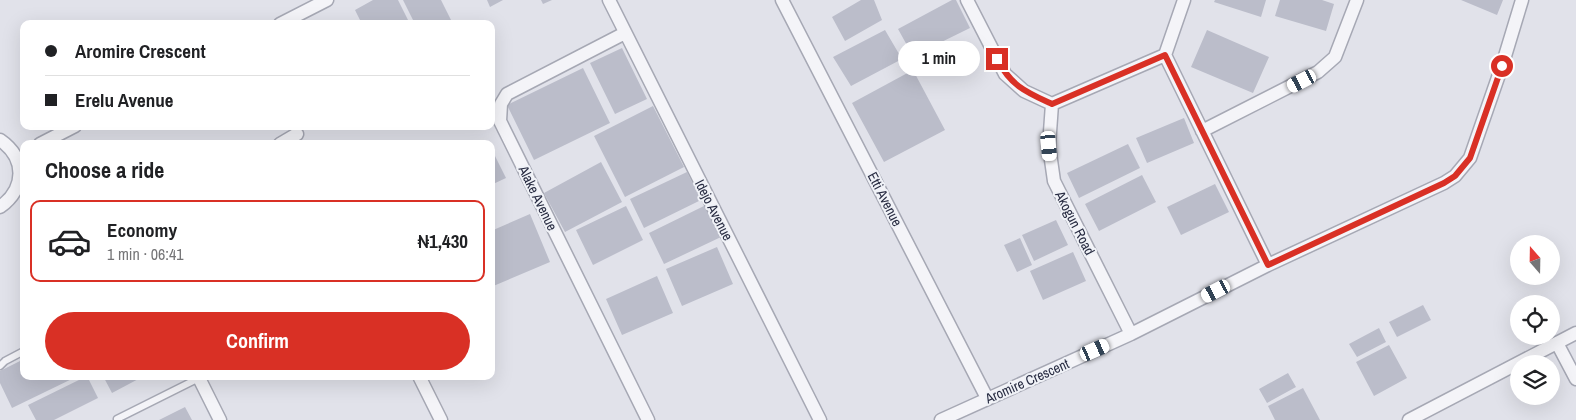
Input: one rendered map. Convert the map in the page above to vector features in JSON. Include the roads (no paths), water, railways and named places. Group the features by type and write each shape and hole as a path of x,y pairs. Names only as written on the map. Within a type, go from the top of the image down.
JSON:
{"street":[{"path":"288,20 327,0"},
{"name":"Idejo Avenue","path":"609,0 820,420"},
{"name":"Etti Avenue","path":"782,0 987,398"},
{"path":"967,0 1005,74 1024,91 1052,104 1165,55"},
{"path":"1184,0 1165,55 1268,265"},
{"path":"1202,131 1318,72 1335,57 1356,0"},
{"name":"Aromire Crescent","path":"941,420 1131,334 1268,265 1444,183 1455,176 1470,158 1502,66 1522,0"},
{"name":"Alake Avenue","path":"625,33 507,94 501,104 500,121 648,420"},
{"name":"Akogun Road","path":"1052,104 1049,146 1054,181 1131,334"},
{"path":"48,140 67,130"},
{"path":"0,140 20,154 20,180 16,191 0,207"},
{"path":"1560,341 1576,332"},
{"path":"1409,420 1553,345"},
{"path":"1558,345 1576,379"},
{"path":"200,380 220,420"},
{"path":"421,380 441,420"}],"lane":[{"path":"0,366 20,353"},
{"path":"117,420 192,380"}]}
